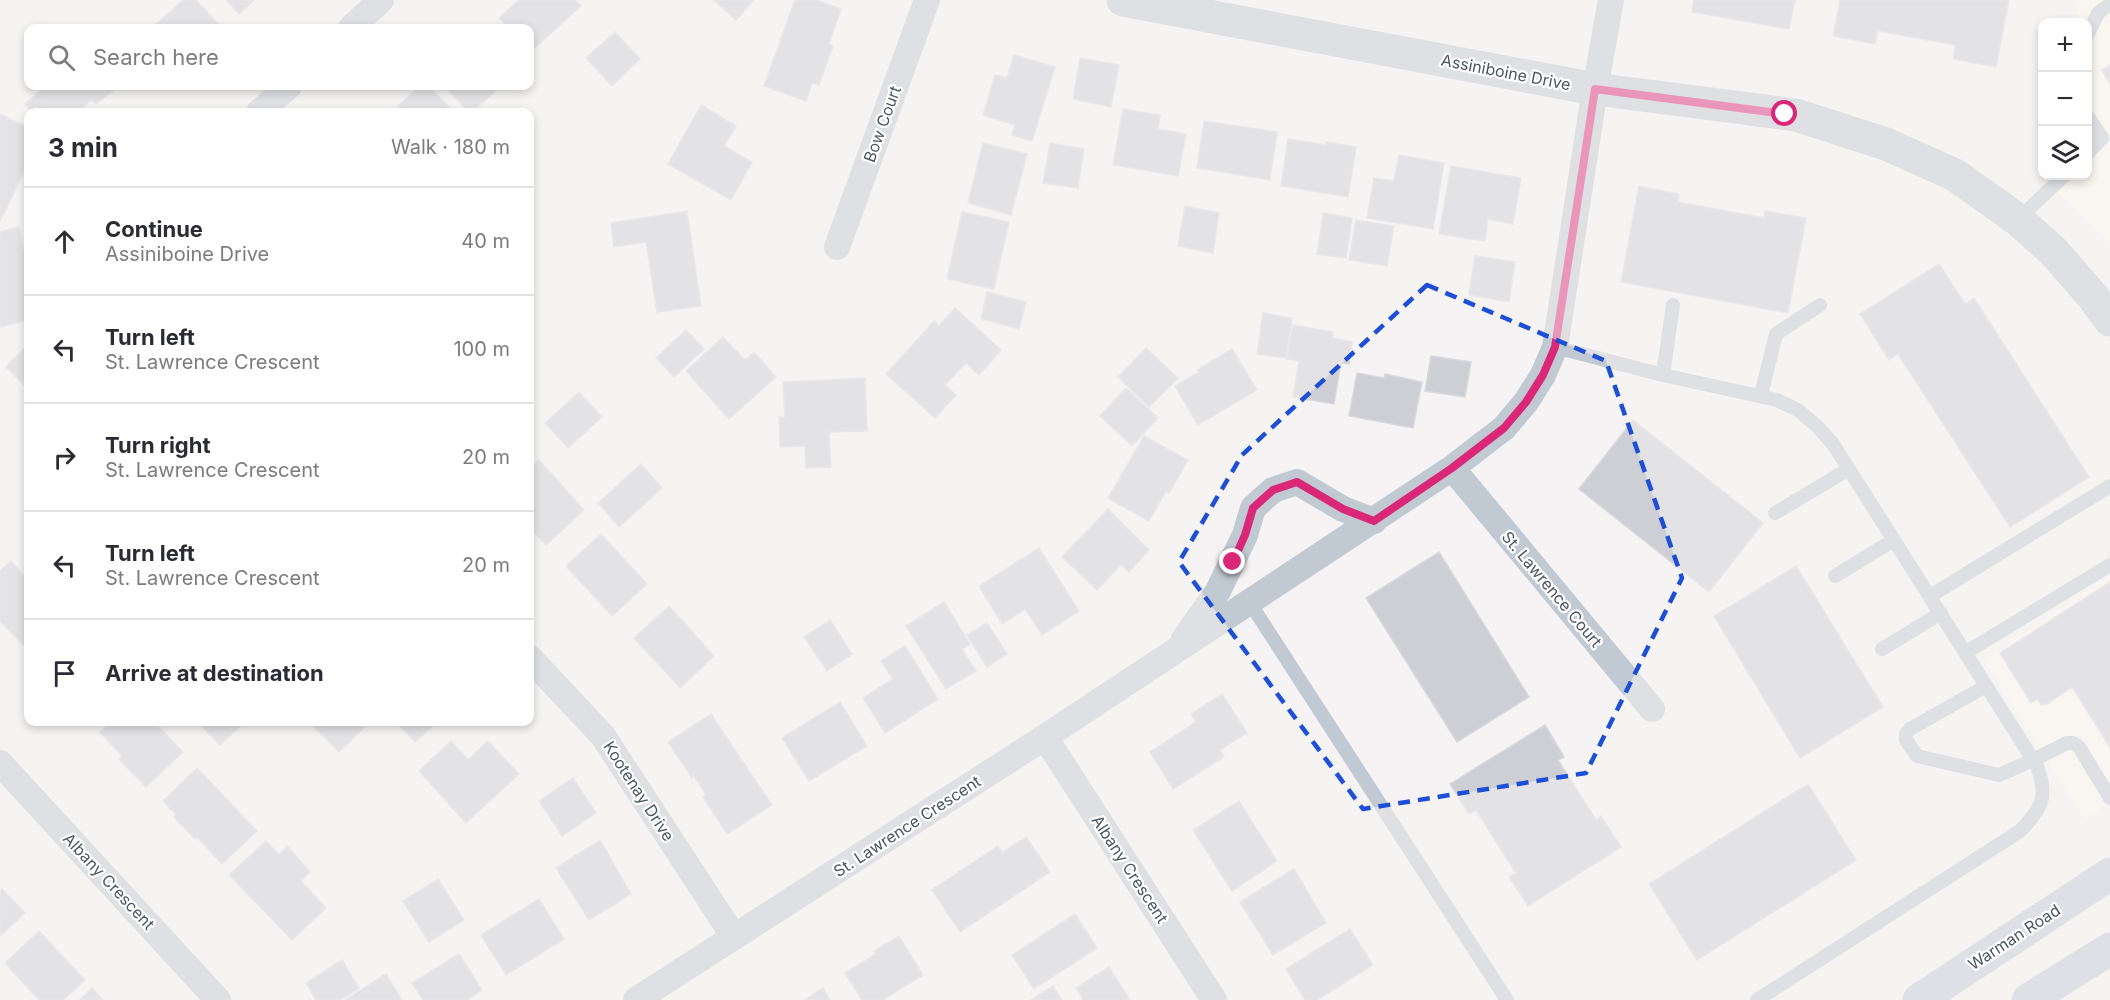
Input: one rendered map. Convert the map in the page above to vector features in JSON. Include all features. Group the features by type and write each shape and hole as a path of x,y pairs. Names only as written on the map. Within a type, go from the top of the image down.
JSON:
{"main road":[{"name":"Warman Road","path":"1919,1000 2110,874"},
{"path":"2028,1000 2110,949"}],"street":[{"path":"355,24 381,0"},
{"name":"Bow Court","path":"837,247 927,0"},
{"name":"St. Lawrence Crescent","path":"636,1000 1250,603 1452,468 1504,428 1526,402 1543,375 1555,347 1611,0"},
{"name":"Assiniboine Drive","path":"1135,1 1595,89 1796,115 1886,144 1955,175 2017,219 2054,252 2110,320"},
{"path":"264,108 284,90"},
{"name":"St. Lawrence Court","path":"1452,468 1652,709"},
{"name":"St. Lawrence Crescent","path":"1177,649 1218,591 1245,535 1253,508 1273,490 1297,482 1343,509 1374,521"},
{"name":"Kootenay Drive","path":"534,662 603,736 734,937"},
{"name":"Albany Crescent","path":"1045,737 1214,1000"},
{"name":"Albany Crescent","path":"0,763 218,1000"}],"lane":[{"path":"2092,26 2098,13 2110,4"},
{"path":"2092,123 2102,138 2092,149"},
{"path":"2017,219 2060,180"},
{"path":"1662,375 1672,305"},
{"path":"1761,395 1776,334 1820,305"},
{"path":"1555,347 1662,375 1761,395 1798,410 1812,421 1833,444 1941,613 2033,760 2043,783 2043,800 2035,817 2020,831 1757,1000"},
{"path":"1775,513 1849,469"},
{"path":"1930,596 2110,486"},
{"path":"1835,576 1894,540"},
{"path":"1965,652 2110,565"},
{"path":"1250,603 1507,1000"},
{"path":"1882,649 1941,613"},
{"path":"1986,686 1910,729 1906,734 1906,740 1917,756 1999,775 2067,742 2073,743 2079,747 2105,779 2110,798"}],"highlighted area":[{"path":"1427,285 1606,361 1682,578 1586,773 1363,809 1179,562 1242,455"}],"shaded area":[{"path":"2079,0 2110,0 2110,245 2105,237 2046,182 2046,180 2092,180 2092,18 2076,18"},
{"path":"2110,575 2110,803 2085,820 1984,661"}],"building":[{"path":"183,0 196,0 218,24 156,24"},
{"path":"226,0 254,0 239,14"},
{"path":"519,0 575,0 581,6 534,48 534,24 505,24 499,18"},
{"path":"714,0 754,0 736,20"},
{"path":"795,0 816,0 841,9 829,44 833,46 819,85 812,83 806,101 764,86"},
{"path":"1694,0 1795,0 1789,29 1692,12"},
{"path":"1840,0 2009,0 1996,67 1953,59 1956,45 1878,31 1875,44 1833,36"},
{"path":"615,32 640,59 612,86 586,58"},
{"path":"1014,55 1055,67 1032,141 1012,135 1015,125 983,115 995,75 1007,78"},
{"path":"1080,58 1119,65 1111,107 1073,99"},
{"path":"2110,65 2110,83 2102,70"},
{"path":"41,90 114,90 96,104 92,100 82,108 28,108 25,104"},
{"path":"416,90 433,90 450,108 400,108 398,106"},
{"path":"448,90 497,90 476,108 465,108"},
{"path":"701,105 736,126 724,146 752,162 731,200 668,164"},
{"path":"1123,109 1160,115 1158,129 1186,134 1178,176 1113,165"},
{"path":"0,114 24,126 24,172 0,221"},
{"path":"1204,121 1277,132 1270,180 1197,168"},
{"path":"1288,139 1356,147 1348,197 1281,186"},
{"path":"983,143 1027,154 1011,215 968,203"},
{"path":"1050,143 1084,149 1078,188 1043,183"},
{"path":"1399,155 1444,163 1433,229 1367,218 1374,178 1394,181"},
{"path":"1451,166 1521,178 1513,224 1488,219 1485,241 1439,234"},
{"path":"1639,186 1679,194 1678,202 1764,218 1765,211 1806,218 1788,313 1621,282"},
{"path":"1185,206 1219,213 1213,253 1178,246"},
{"path":"687,211 701,306 657,312 646,242 614,247 611,223"},
{"path":"962,212 1009,222 994,289 947,279"},
{"path":"1323,213 1352,218 1346,258 1317,254"},
{"path":"1356,220 1394,226 1387,266 1349,260"},
{"path":"19,227 24,251 24,321 0,327 0,232"},
{"path":"1475,256 1515,262 1509,302 1469,295"},
{"path":"1939,264 1965,304 1974,298 2089,477 2010,527 1898,354 1889,360 1860,314"},
{"path":"987,292 1026,302 1019,329 981,319"},
{"path":"955,308 1001,350 979,375 966,363 945,385 956,395 935,418 886,374 934,321 939,326"},
{"path":"1263,313 1292,318 1286,358 1257,354"},
{"path":"1293,325 1333,332 1332,338 1352,342 1349,364 1341,363 1334,404 1293,397 1299,361 1287,359"},
{"path":"686,330 704,349 674,377 656,358"},
{"path":"723,337 745,360 754,352 776,377 729,419 686,371"},
{"path":"24,348 24,385 6,367"},
{"path":"1146,348 1178,378 1149,407 1118,377"},
{"path":"1232,349 1257,390 1198,425 1175,386"},
{"path":"1431,356 1471,362 1465,397 1425,391"},
{"path":"1357,373 1384,378 1385,374 1422,382 1413,428 1349,416"},
{"path":"865,378 867,431 829,432 831,467 806,468 805,446 780,447 779,417 785,417 783,382"},
{"path":"1126,388 1158,418 1132,446 1100,416"},
{"path":"579,392 602,417 568,448 545,423"},
{"path":"1633,420 1763,523 1709,592 1579,489"},
{"path":"1144,436 1188,460 1169,493 1166,491 1149,521 1108,498"},
{"path":"539,460 584,510 546,545 534,532 534,464"},
{"path":"641,464 662,488 619,527 598,503"},
{"path":"1108,509 1149,550 1129,572 1121,565 1097,590 1062,557"},
{"path":"601,534 647,584 612,616 566,566"},
{"path":"1039,548 1079,611 1042,635 1025,609 1002,624 979,586"},
{"path":"1439,552 1529,697 1457,742 1366,598"},
{"path":"11,561 24,576 24,646 0,621 0,571"},
{"path":"1796,566 1883,707 1800,758 1714,616"},
{"path":"2110,582 2110,747 2072,687 2047,704 2041,705 2037,699 2031,703 2000,653"},
{"path":"944,602 970,644 962,649 976,671 946,689 906,626"},
{"path":"669,606 714,656 680,688 634,638"},
{"path":"830,620 852,654 827,671 804,637"},
{"path":"987,623 1007,654 987,667 967,635"},
{"path":"905,646 938,699 885,733 863,698 893,679 881,661"},
{"path":"1222,694 1247,733 1220,750 1224,757 1173,789 1150,752 1196,722 1191,714"},
{"path":"840,702 867,746 809,781 782,738"},
{"path":"711,714 772,805 727,834 703,797 706,795 694,776 692,778 668,742"},
{"path":"1545,725 1564,757 1558,760 1596,820 1601,816 1621,847 1528,906 1509,877 1516,873 1476,810 1469,814 1450,784"},
{"path":"107,726 158,726 183,752 146,787 119,759 122,756 100,732"},
{"path":"202,726 241,726 220,745"},
{"path":"313,726 366,726 339,752"},
{"path":"400,726 433,726 415,742"},
{"path":"451,741 468,760 488,741 519,774 466,823 419,771"},
{"path":"197,768 257,831 222,864 197,837 195,839 174,817 176,815 163,801"},
{"path":"573,778 596,813 562,836 539,801"},
{"path":"1808,784 1856,860 1697,960 1649,884"},
{"path":"1239,801 1277,861 1232,891 1193,830"},
{"path":"1026,837 1050,872 960,932 932,890 998,846 1003,852"},
{"path":"600,840 631,894 589,920 556,868"},
{"path":"266,841 279,855 287,846 310,872 301,881 326,908 292,940 229,875"},
{"path":"1294,869 1326,923 1273,955 1240,902"},
{"path":"438,879 464,920 429,942 403,901"},
{"path":"2,889 25,913 0,936 0,890"},
{"path":"539,899 564,939 506,975 481,935"},
{"path":"1075,914 1097,948 1034,989 1012,955"},
{"path":"1350,929 1373,965 1317,1000 1305,1000 1286,969"},
{"path":"39,931 85,980 63,1000 39,1000 5,963"},
{"path":"899,936 923,975 883,1000 862,1000 845,973 876,954 874,951"},
{"path":"459,954 482,990 467,1000 423,1000 412,983"},
{"path":"342,960 359,988 340,1000 316,1000 306,983"},
{"path":"1109,967 1130,1000 1083,1000 1076,988"},
{"path":"386,974 402,1000 345,1000"},
{"path":"1053,986 1062,1000 1031,1000"},
{"path":"92,988 103,1000 80,1000"},
{"path":"823,988 830,1000 805,1000"}],"route":[{"path":"1233,562 1245,535 1253,508 1273,490 1297,482 1343,509 1374,521 1452,468 1504,428 1526,402 1543,375 1555,347 1595,89 1785,114"}]}
